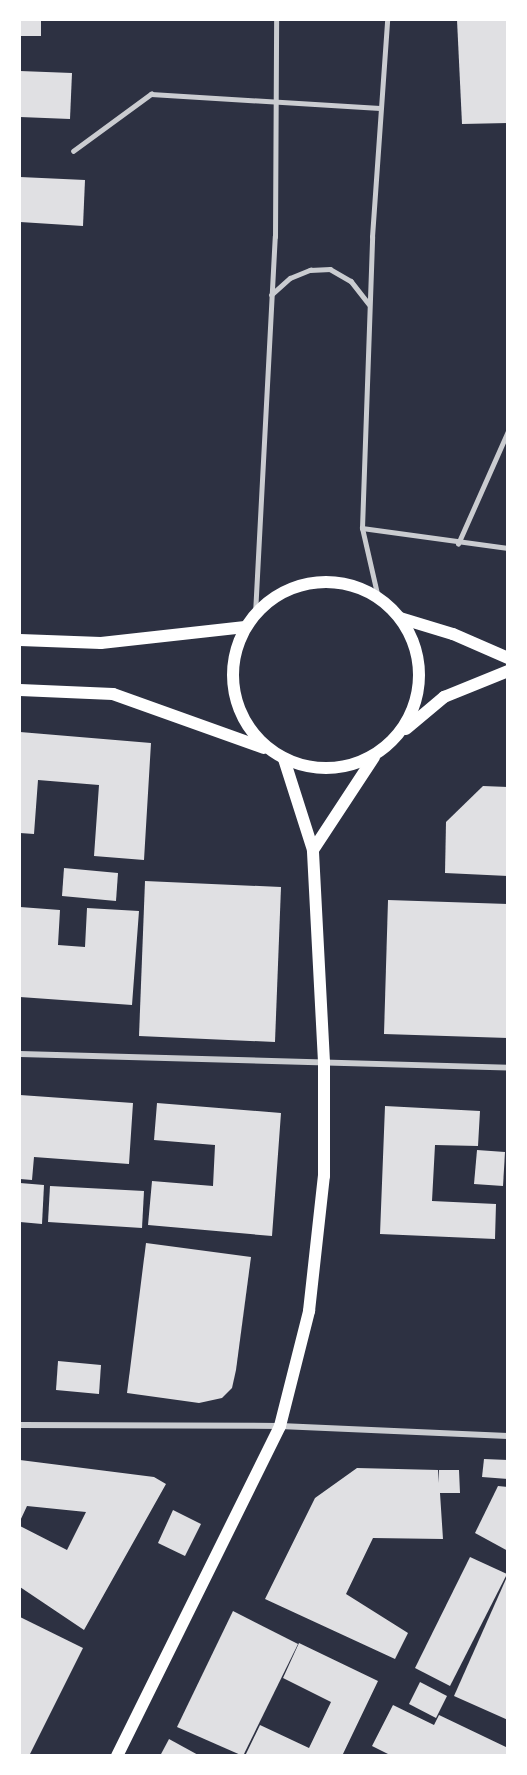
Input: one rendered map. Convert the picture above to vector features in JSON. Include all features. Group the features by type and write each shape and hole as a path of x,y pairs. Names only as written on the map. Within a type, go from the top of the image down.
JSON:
{"main road":[{"path":"399,736 414,708 420,677 415,646 400,618 378,598 354,586 318,582 300,585 275,596 255,614 245,627 235,653 232,680 236,698 250,730 270,750 284,759 314,768 345,767 374,756 399,736 444,697 507,671"},
{"path":"400,618 453,634 507,658"},
{"path":"20,640 101,643 245,627"},
{"path":"20,690 113,694 270,750"},
{"path":"313,850 374,756"},
{"path":"117,1755 280,1426 309,1311 324,1176 324,1062 313,850 284,759"}],"street":[{"path":"20,1054 507,1068"},
{"path":"20,1425 280,1426 507,1436"}],"lane":[{"path":"255,614 278,103 276,20"},
{"path":"378,598 362,528 369,303 387,20"},
{"path":"73,151 151,94 380,108"},
{"path":"271,295 290,278 310,270 330,269 351,281 369,303"},
{"path":"458,544 507,431"},
{"path":"362,528 458,544 507,548"}],"building":[{"path":"20,20 41,20 41,36 20,36"},
{"path":"457,20 508,20 508,123 462,124"},
{"path":"20,71 72,73 70,119 20,117"},
{"path":"20,177 85,180 83,226 20,222"},
{"path":"20,732 151,743 144,860 94,856 99,785 38,780 34,834 20,833"},
{"path":"483,786 508,787 508,876 445,873 446,822"},
{"path":"64,868 118,873 116,901 62,896"},
{"path":"145,881 281,887 275,1042 139,1036"},
{"path":"388,900 508,904 508,1038 384,1034"},
{"path":"20,907 60,910 58,945 85,947 87,908 139,911 132,1005 20,997"},
{"path":"20,1095 133,1103 129,1164 34,1157 32,1180 20,1179"},
{"path":"157,1103 281,1113 272,1236 148,1225 152,1181 213,1186 215,1145 154,1140"},
{"path":"385,1106 480,1111 478,1146 435,1145 432,1201 496,1204 495,1239 380,1234"},
{"path":"477,1150 505,1152 503,1186 474,1184"},
{"path":"20,1183 44,1185 42,1224 20,1222"},
{"path":"50,1186 144,1191 142,1228 48,1222"},
{"path":"146,1243 251,1257 236,1370 232,1388 222,1398 199,1403 127,1393"},
{"path":"58,1361 101,1365 99,1394 56,1390"},
{"path":"484,1459 508,1460 508,1479 482,1477"},
{"path":"20,1460 154,1477 166,1484 84,1630 20,1587 20,1526 67,1550 86,1512 27,1506 20,1521"},
{"path":"357,1468 438,1470 439,1483 439,1470 459,1470 460,1493 440,1493 443,1539 373,1538 346,1594 408,1633 395,1659 265,1599 315,1498"},
{"path":"498,1486 508,1487 508,1551 475,1533"},
{"path":"173,1510 201,1524 185,1556 158,1543"},
{"path":"470,1557 507,1574 450,1686 415,1668"},
{"path":"506,1579 508,1579 508,1720 454,1696"},
{"path":"233,1611 298,1644 243,1756 177,1727"},
{"path":"20,1617 83,1648 29,1756 20,1756"},
{"path":"299,1643 378,1681 342,1756 245,1756 260,1725 309,1748 331,1702 283,1678"},
{"path":"420,1682 447,1696 436,1718 409,1704"},
{"path":"393,1705 434,1725 439,1715 508,1748 508,1756 392,1756 372,1746"},
{"path":"169,1739 200,1756 160,1756"}]}
